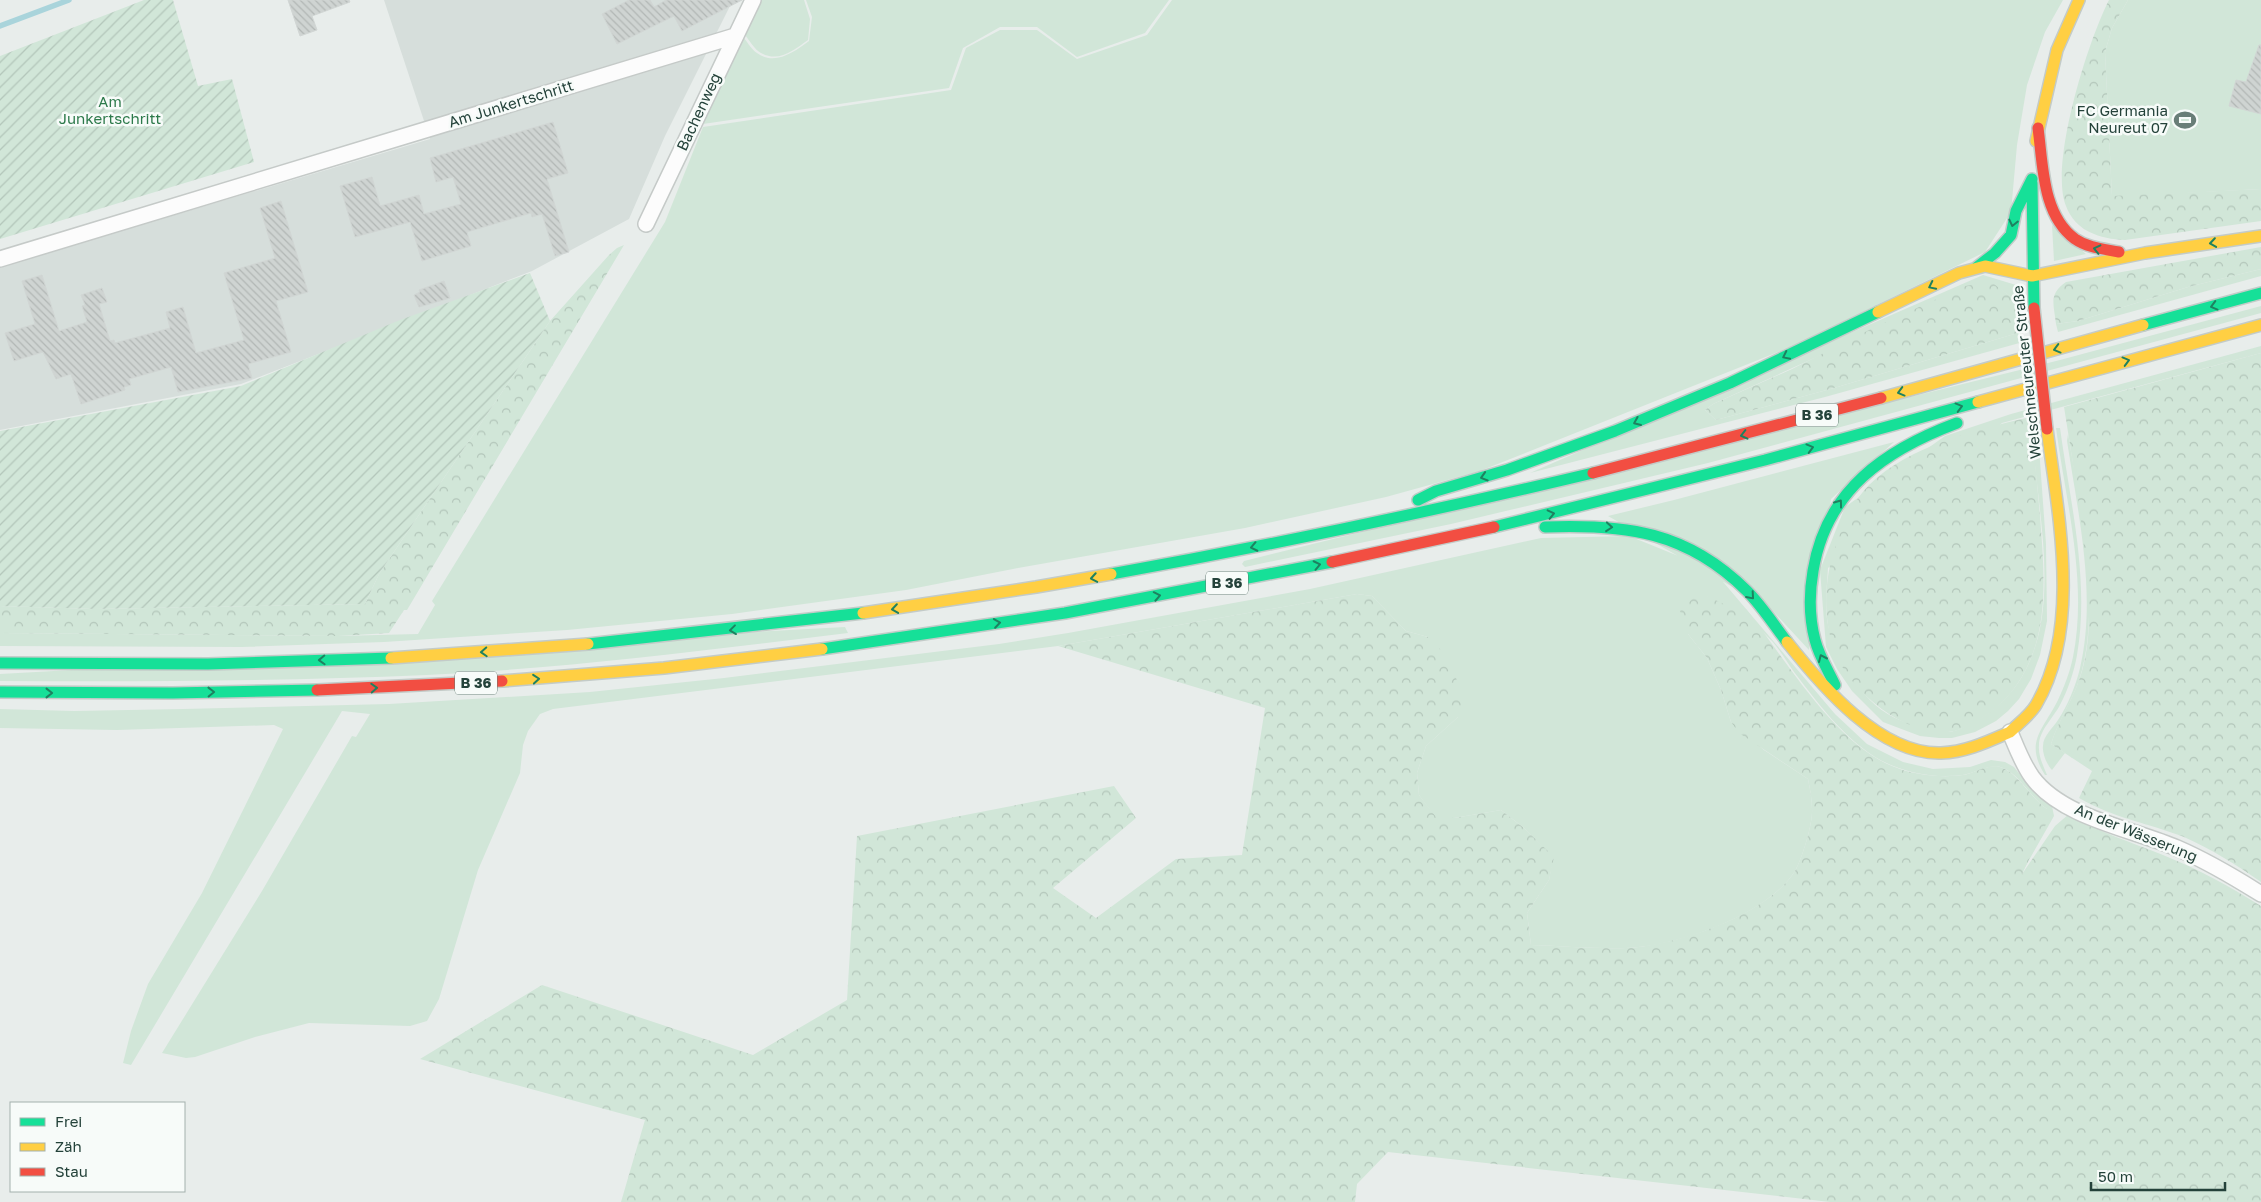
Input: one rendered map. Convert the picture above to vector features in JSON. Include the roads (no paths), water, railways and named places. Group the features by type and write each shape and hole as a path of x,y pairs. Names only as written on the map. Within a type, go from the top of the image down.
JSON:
{"main road":[{"name":"Welschneureuter Straße","path":"1504,525 1560,528 1591,525 1630,529 1669,539 1700,554 1747,591 1815,678 1876,733 1895,744 1924,752 1942,753 1970,749 2010,732 2021,724 2033,710 2048,682 2058,649 2063,610 2063,574 2034,308 2032,276 2032,179 2038,128 2057,50 2079,0"},
{"path":"2038,128 2049,204 2056,218 2066,231 2082,243 2100,251 2145,253"},
{"name":"B 36","path":"1977,267 1995,253 2010,234 2016,211 2032,179"},
{"path":"2032,276 2145,253 2261,236"},
{"name":"B 36","path":"1370,523 1436,491 1507,470 1615,431 1721,387 1959,273 1985,266 2032,276"},
{"name":"B 36","path":"0,663 120,664 312,660 547,649 663,638 840,617 1025,589 1205,557 1487,498 1749,434 2261,293"},
{"name":"B 36","path":"0,692 222,692 460,684 603,673 810,651 1032,618 1269,575 1504,525 1700,477 2261,325"},
{"path":"1843,702 1817,646 1811,624 1811,578 1814,555 1821,535 1843,497 1874,466 1912,442 1971,416 1995,398"}],"street":[{"name":"Bachenweg","path":"646,224 753,0"},
{"name":"Am Junkertschritt","path":"0,259 735,36"},
{"name":"An der Wässerung","path":"2010,732 2032,777 2047,792 2066,805 2102,821 2176,848 2221,869 2261,894"}],"waterway":[{"path":"0,26 69,0"}],"place":[{"name":"FC Germania Neureut 07","path":"2185,120"}]}
